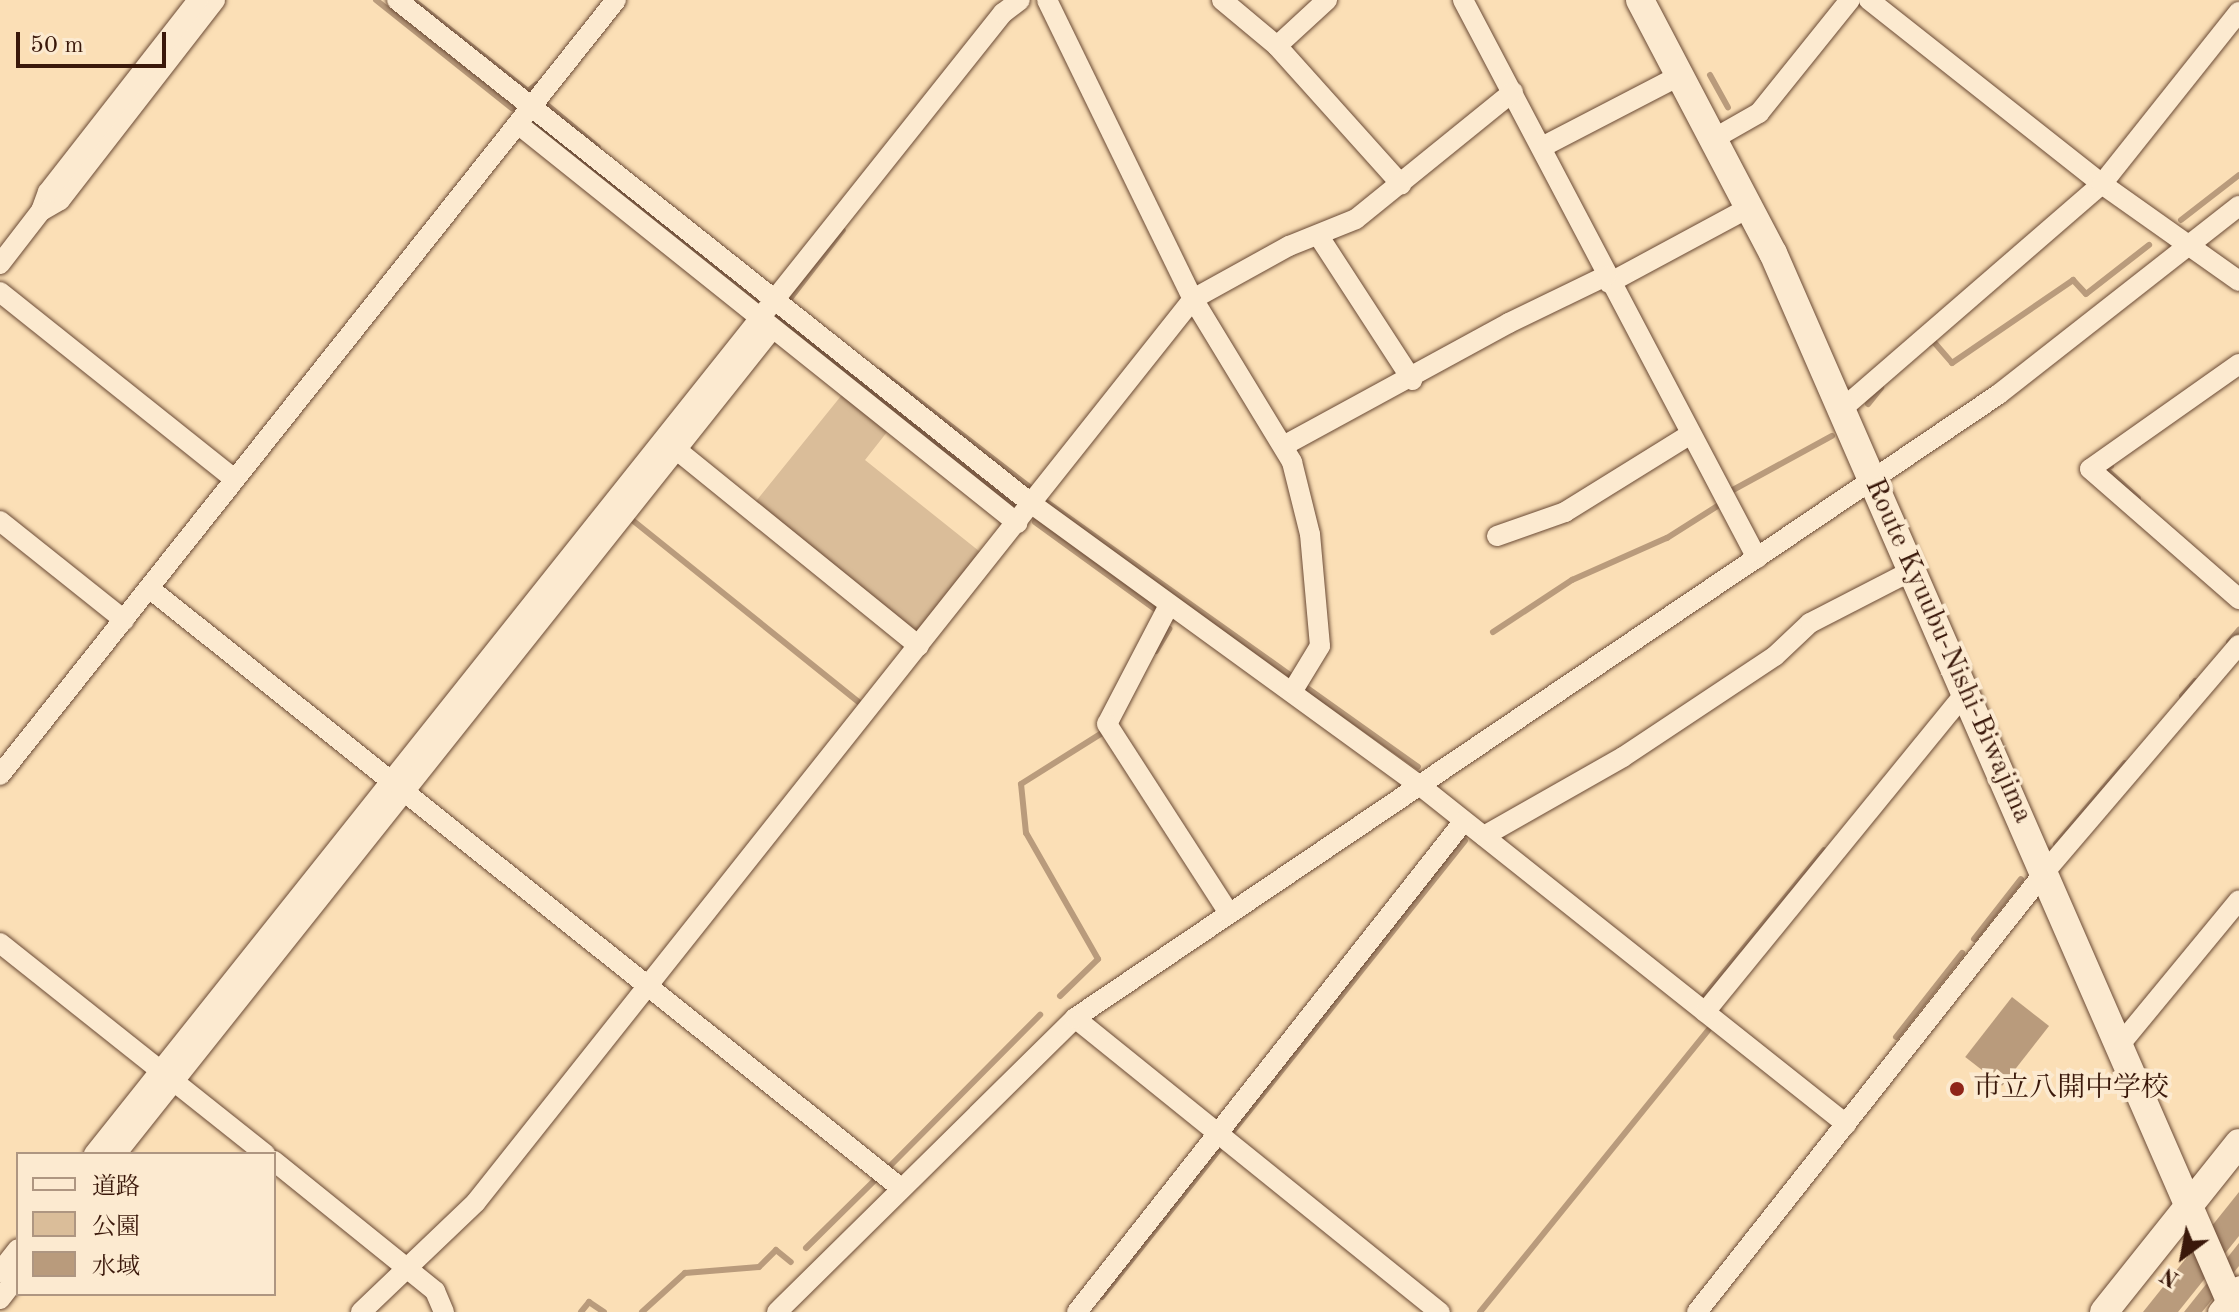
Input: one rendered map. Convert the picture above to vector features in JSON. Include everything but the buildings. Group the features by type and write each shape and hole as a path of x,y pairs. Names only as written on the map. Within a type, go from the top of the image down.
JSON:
{"main road":[{"name":"Route Kyuubu-Nishi-Biwajima","path":"1640,0 1750,207 1842,409 2229,1300"},
{"path":"2104,1312 2239,1143"}],"street":[{"path":"0,264 41,211 48,192 198,0"},
{"path":"41,211 60,200 215,0"},
{"path":"397,0 1032,504 1418,784 1846,1124"},
{"path":"0,775 233,478 533,108 616,0"},
{"path":"96,1152 167,1076 766,323 774,301 1003,13 1020,0"},
{"path":"1047,0 1193,299 1285,445 1310,534 1319,632 1317,657 1292,692"},
{"path":"1222,0 1277,46 1401,184"},
{"path":"1277,46 1327,0"},
{"path":"1463,0 1757,558"},
{"path":"1715,138 1759,113 1850,0"},
{"path":"1869,0 2102,184 2187,248 2239,281"},
{"path":"1842,409 2102,184 2239,12"},
{"path":"1542,147 1681,75"},
{"path":"361,1312 476,1202 1193,299 1202,290 1356,219 1513,92"},
{"path":"519,125 1017,523"},
{"path":"777,1312 1075,1018 1999,394 2239,206"},
{"path":"1285,445 1412,380 1509,323 1608,280 1750,207"},
{"path":"1318,235 1412,380"},
{"path":"0,292 233,478"},
{"path":"2239,364 2090,469 2239,599"},
{"path":"1497,536 1565,512 1691,434"},
{"path":"670,444 919,646"},
{"path":"0,521 124,620"},
{"path":"1484,836 1623,757 1775,656 1810,623 1913,570"},
{"path":"149,588 902,1189"},
{"path":"1169,605 1107,724 1228,912"},
{"path":"1697,1312 2044,873 2239,645"},
{"path":"1705,1012 1966,692"},
{"path":"1077,1312 1464,821"},
{"path":"2118,1047 2239,900"},
{"path":"0,943 262,1152"},
{"path":"1075,1018 1440,1312"},
{"path":"117,1152 167,1076"},
{"path":"276,1163 435,1291 444,1312"},
{"path":"0,1272 16,1252"},
{"path":"0,1299 16,1279"}],"green space":[{"path":"845,391 891,427 865,460 984,555 922,633 910,632 753,505"}],"water":[{"path":"2012,997 2049,1026 2002,1086 1965,1057"},
{"path":"2239,1192 2239,1236 2178,1312 2143,1312"},
{"path":"2239,1243 2239,1266 2202,1312 2184,1312"}],"waterway":[{"path":"376,0 512,108"},
{"path":"413,0 528,91 537,84"},
{"path":"1710,75 1728,107"},
{"path":"546,104 598,147"},
{"path":"2181,220 2239,175"},
{"path":"789,300 843,230"},
{"path":"1929,344 1933,341 1952,363 2073,280 2086,294 2149,245"},
{"path":"775,317 1014,507"},
{"path":"880,371 1032,489"},
{"path":"1868,404 1881,388"},
{"path":"1731,491 1832,436"},
{"path":"2111,466 2106,469 2138,498"},
{"path":"1048,503 1293,677"},
{"path":"1493,632 1572,580 1667,538 1719,505"},
{"path":"631,519 861,704"},
{"path":"1035,522 1156,610"},
{"path":"1156,651 1169,629"},
{"path":"2229,642 2239,630"},
{"path":"2182,696 2195,681"},
{"path":"1307,688 1418,767"},
{"path":"1060,996 1098,959 1026,833 1021,784 1102,733"},
{"path":"2056,844 2125,763"},
{"path":"1234,1130 1465,841"},
{"path":"1703,998 1824,850"},
{"path":"1974,939 2021,879"},
{"path":"1896,1037 1962,953"},
{"path":"888,1168 1040,1015"},
{"path":"1480,1312 1708,1030"},
{"path":"1102,1297 1222,1146"},
{"path":"806,1248 875,1180"},
{"path":"642,1312 685,1273 759,1267 776,1250 791,1262"},
{"path":"581,1312 589,1302 604,1312"}],"place":[{"name":"市立八開中学校","path":"1957,1089"}]}
